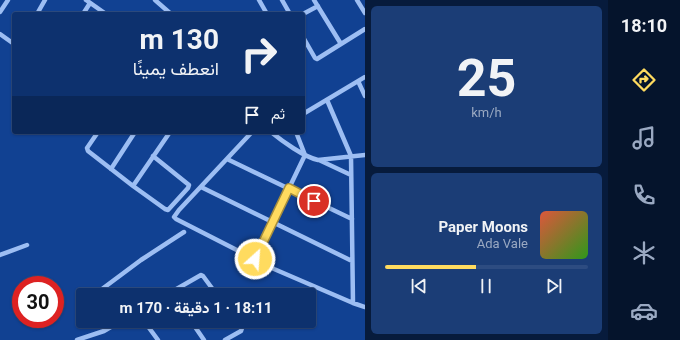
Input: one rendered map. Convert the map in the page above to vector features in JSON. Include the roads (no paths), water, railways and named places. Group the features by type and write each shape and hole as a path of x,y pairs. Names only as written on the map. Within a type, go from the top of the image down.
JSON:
{"street":[{"path":"0,12 8,0"},
{"path":"38,12 46,0"},
{"path":"155,0 169,12"},
{"path":"259,0 266,12"},
{"path":"282,0 289,12"},
{"path":"314,0 341,44"},
{"path":"357,0 365,13"},
{"path":"84,12 88,1 103,12"},
{"path":"305,13 318,6"},
{"path":"305,40 316,59 365,29"},
{"path":"0,34 12,43"},
{"path":"305,113 365,76"},
{"path":"358,81 365,96"},
{"path":"327,100 351,156 352,303"},
{"path":"97,134 87,150 167,210 170,209 189,185 152,156"},
{"path":"111,169 134,134"},
{"path":"133,186 152,156 168,134"},
{"path":"250,134 174,217 255,259 352,303 365,307"},
{"path":"276,134 305,155 351,175"},
{"path":"255,259 305,155 297,134"},
{"path":"318,160 365,155"},
{"path":"228,159 352,219"},
{"path":"201,187 352,261"},
{"path":"103,288 141,260 184,232"},
{"path":"0,255 27,244"},
{"path":"179,288 202,275 212,288"},
{"path":"77,340 109,328"},
{"path":"149,328 158,340"},
{"path":"196,328 204,340"},
{"path":"225,340 242,331 242,328"}]}
